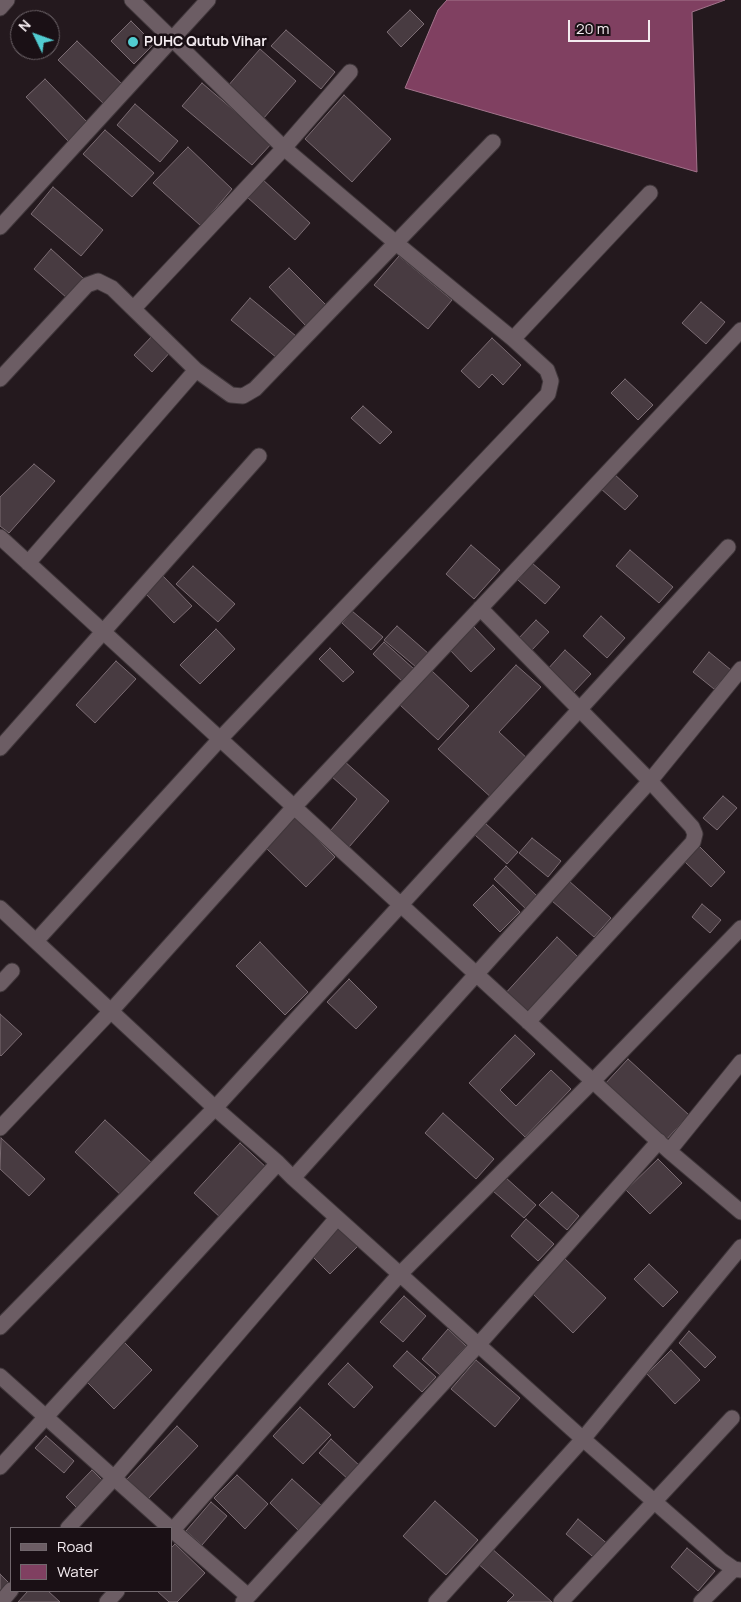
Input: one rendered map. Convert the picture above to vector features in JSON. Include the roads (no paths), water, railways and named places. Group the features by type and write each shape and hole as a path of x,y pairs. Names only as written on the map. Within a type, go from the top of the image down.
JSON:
{"street":[{"path":"0,8 7,0"},
{"path":"36,941 220,739 548,394 551,380 547,370 514,339 396,243 284,148 132,0"},
{"path":"0,228 208,0"},
{"path":"134,308 284,148 350,72"},
{"path":"0,379 87,285 98,281 112,288 196,370 230,395 243,396 255,389 493,142"},
{"path":"514,339 650,193"},
{"path":"0,1128 111,1012 294,807 741,330"},
{"path":"28,563 196,370"},
{"path":"0,748 259,456"},
{"path":"0,537 400,906 664,1146 741,1212"},
{"path":"0,1327 215,1108 728,547"},
{"path":"480,608 650,781 692,827 695,834 692,842 528,1022"},
{"path":"293,1178 650,781 741,668"},
{"path":"0,908 215,1108 582,1439 721,1560 737,1570 701,1602"},
{"path":"172,1529 400,1274 593,1081 741,928"},
{"path":"0,984 12,971"},
{"path":"172,1531 245,1599 741,1062"},
{"path":"0,1467 278,1163"},
{"path":"69,1527 114,1478 338,1218"},
{"path":"436,1602 582,1439 741,1247"},
{"path":"0,1376 168,1527"},
{"path":"561,1602 732,1418"},
{"path":"1,1602 10,1591"},
{"path":"107,1602 116,1592"}],"water":[{"path":"447,0 725,0 692,12 697,172 405,88 438,10"}],"place":[{"name":"PUHC Qutub Vihar","path":"133,42"}]}
